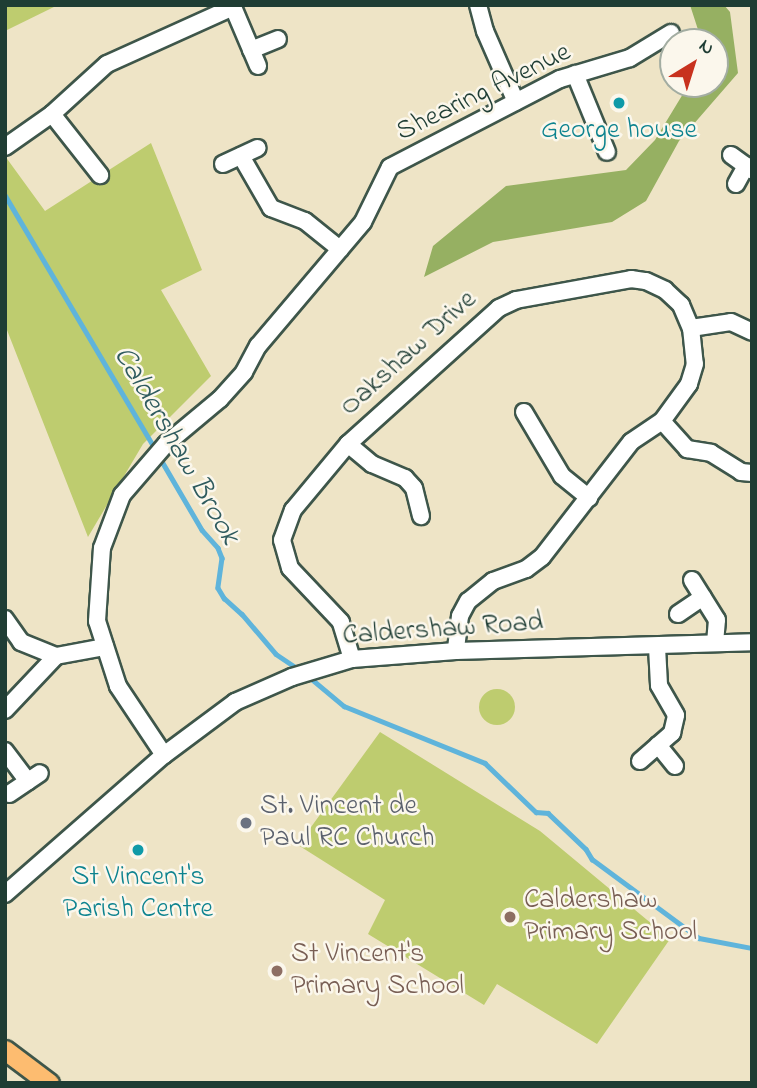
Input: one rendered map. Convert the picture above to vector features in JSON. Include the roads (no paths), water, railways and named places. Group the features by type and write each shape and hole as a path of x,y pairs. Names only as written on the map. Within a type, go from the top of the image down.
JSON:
{"main road":[{"path":"6,1051 48,1083"}],"street":[{"path":"478,5 485,30 516,102"},
{"path":"6,146 52,114 107,64 232,6 258,66"},
{"path":"251,50 278,39"},
{"name":"Shearing Avenue","path":"164,755 118,685 97,621 102,548 122,495 166,444 220,399 244,372 258,346 363,222 390,167 575,74 630,58 659,40"},
{"path":"575,74 607,152"},
{"path":"52,114 100,175"},
{"path":"223,164 257,148"},
{"path":"731,155 749,168 736,184"},
{"path":"241,156 271,208 305,221 340,249"},
{"name":"Oakshaw Drive","path":"352,659 341,622 289,568 282,540 293,510 348,444 499,308 516,300 631,279 646,281 665,290 681,305 691,328 695,364 690,384 662,421 631,442 542,557 526,569 493,580 468,601 460,615 456,651"},
{"path":"691,328 731,322 752,332"},
{"path":"524,412 562,476 589,498"},
{"path":"662,421 687,449 711,453 741,472 752,473"},
{"path":"536,433 552,426"},
{"path":"348,444 372,464 405,478 414,488 421,516"},
{"path":"692,580 717,620 715,643"},
{"path":"678,614 703,597"},
{"path":"5,620 21,642 56,656 105,647"},
{"name":"Caldershaw Road","path":"5,894 164,755 235,702 292,677 352,659 456,651 752,642"},
{"path":"640,761 672,733 676,715 659,685 657,646"},
{"path":"5,710 56,656"},
{"path":"658,745 675,766"},
{"path":"5,751 34,777 9,794"}],"waterway":[{"name":"Caldershaw Brook","path":"5,195 156,450"},
{"name":"Caldershaw Brook","path":"160,458 202,530 218,548 222,558 218,588 224,598 242,614 276,654 301,671"},
{"name":"Caldershaw Brook","path":"308,676 344,706 485,763 536,812 548,813 586,849 592,859 699,938 752,948"}],"place":[{"name":"George house","path":"619,103"},
{"name":"St. Vincent de Paul RC Church","path":"246,823"},
{"name":"St Vincent's Parish Centre","path":"138,850"},
{"name":"Caldershaw Primary School","path":"510,917"},
{"name":"St Vincent's Primary School","path":"277,971"}]}
